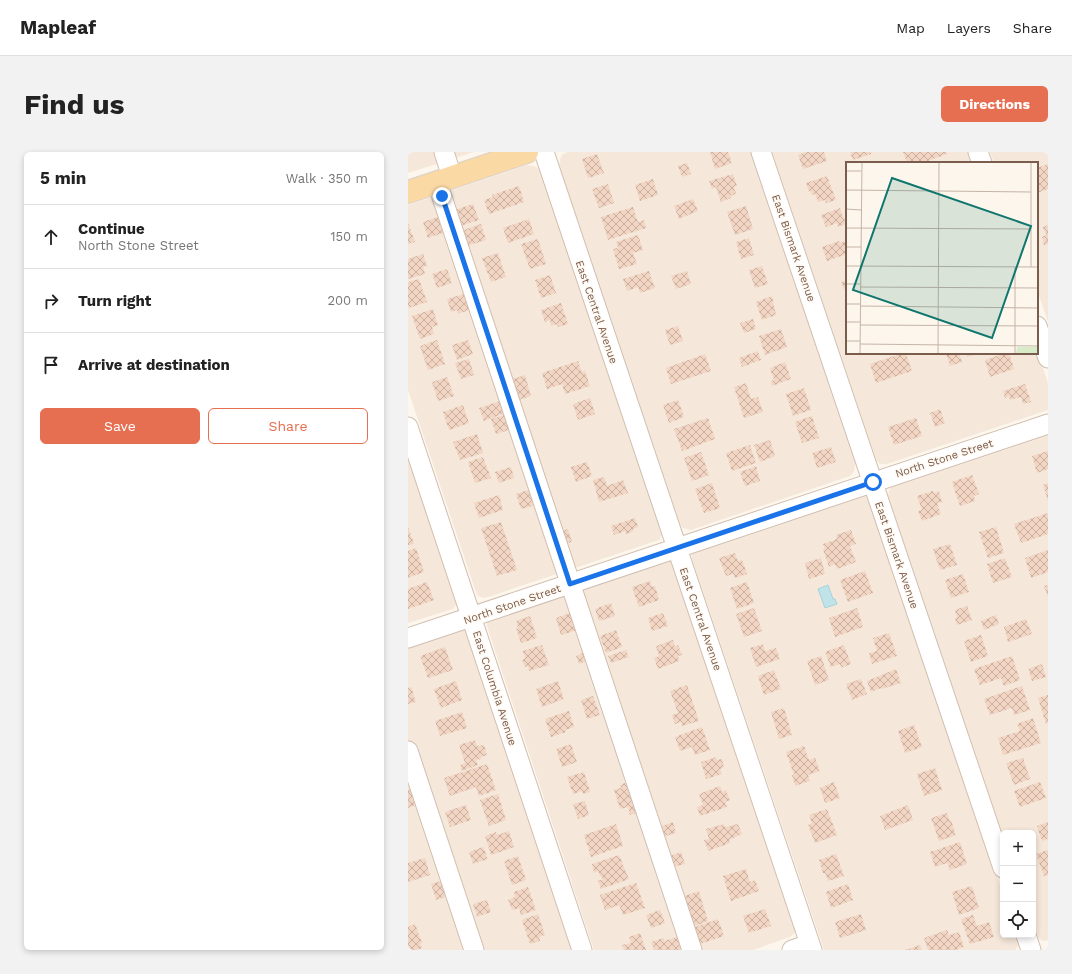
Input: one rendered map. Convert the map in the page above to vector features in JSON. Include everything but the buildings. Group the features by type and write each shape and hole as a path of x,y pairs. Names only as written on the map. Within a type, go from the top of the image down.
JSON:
{"main road":[{"path":"408,192 527,152"}],"street":[{"path":"444,152 444,179 570,584 692,950"},
{"name":"East Central Avenue","path":"544,152 811,947"},
{"name":"East Bismark Avenue","path":"762,152 1002,866"},
{"path":"978,152 982,162"},
{"path":"1038,329 1048,358"},
{"name":"North Stone Street","path":"408,638 1048,424"},
{"name":"East Columbia Avenue","path":"408,426 582,950"},
{"path":"408,751 474,950"},
{"path":"1027,938 1031,950"},
{"path":"792,950 811,947"}],"shaded area":[{"path":"408,152 474,152 408,173"},
{"path":"567,152 752,152 856,459 854,472 850,476 691,530 683,528 680,524 559,167 562,155"},
{"path":"772,152 970,152 974,162 846,162 846,354 1038,354 1048,383 1048,410 887,464 879,463 876,459"},
{"path":"990,152 1048,152 1048,322 1038,293 1038,162 994,162"},
{"path":"527,165 534,166 542,172 662,530 662,534 659,540 483,598 478,596 476,592 408,390 408,205"},
{"path":"1048,431 1048,940 1044,941 1039,939 1036,932 1036,830 1001,830 888,496 892,485"},
{"path":"408,451 457,603 453,609 408,623"},
{"path":"865,494 868,497 1000,885 1000,938 1018,938 1019,945 1015,950 824,950 692,559 692,553 694,550"},
{"path":"667,559 674,565 796,931 790,937 753,950 594,950 487,626 487,621"},
{"path":"461,628 465,629 469,634 575,950 408,950 408,645"}],"water":[{"path":"828,585 833,599 835,599 837,604 825,608 818,589"}],"route":[{"path":"442,196 570,584 873,482"}]}
